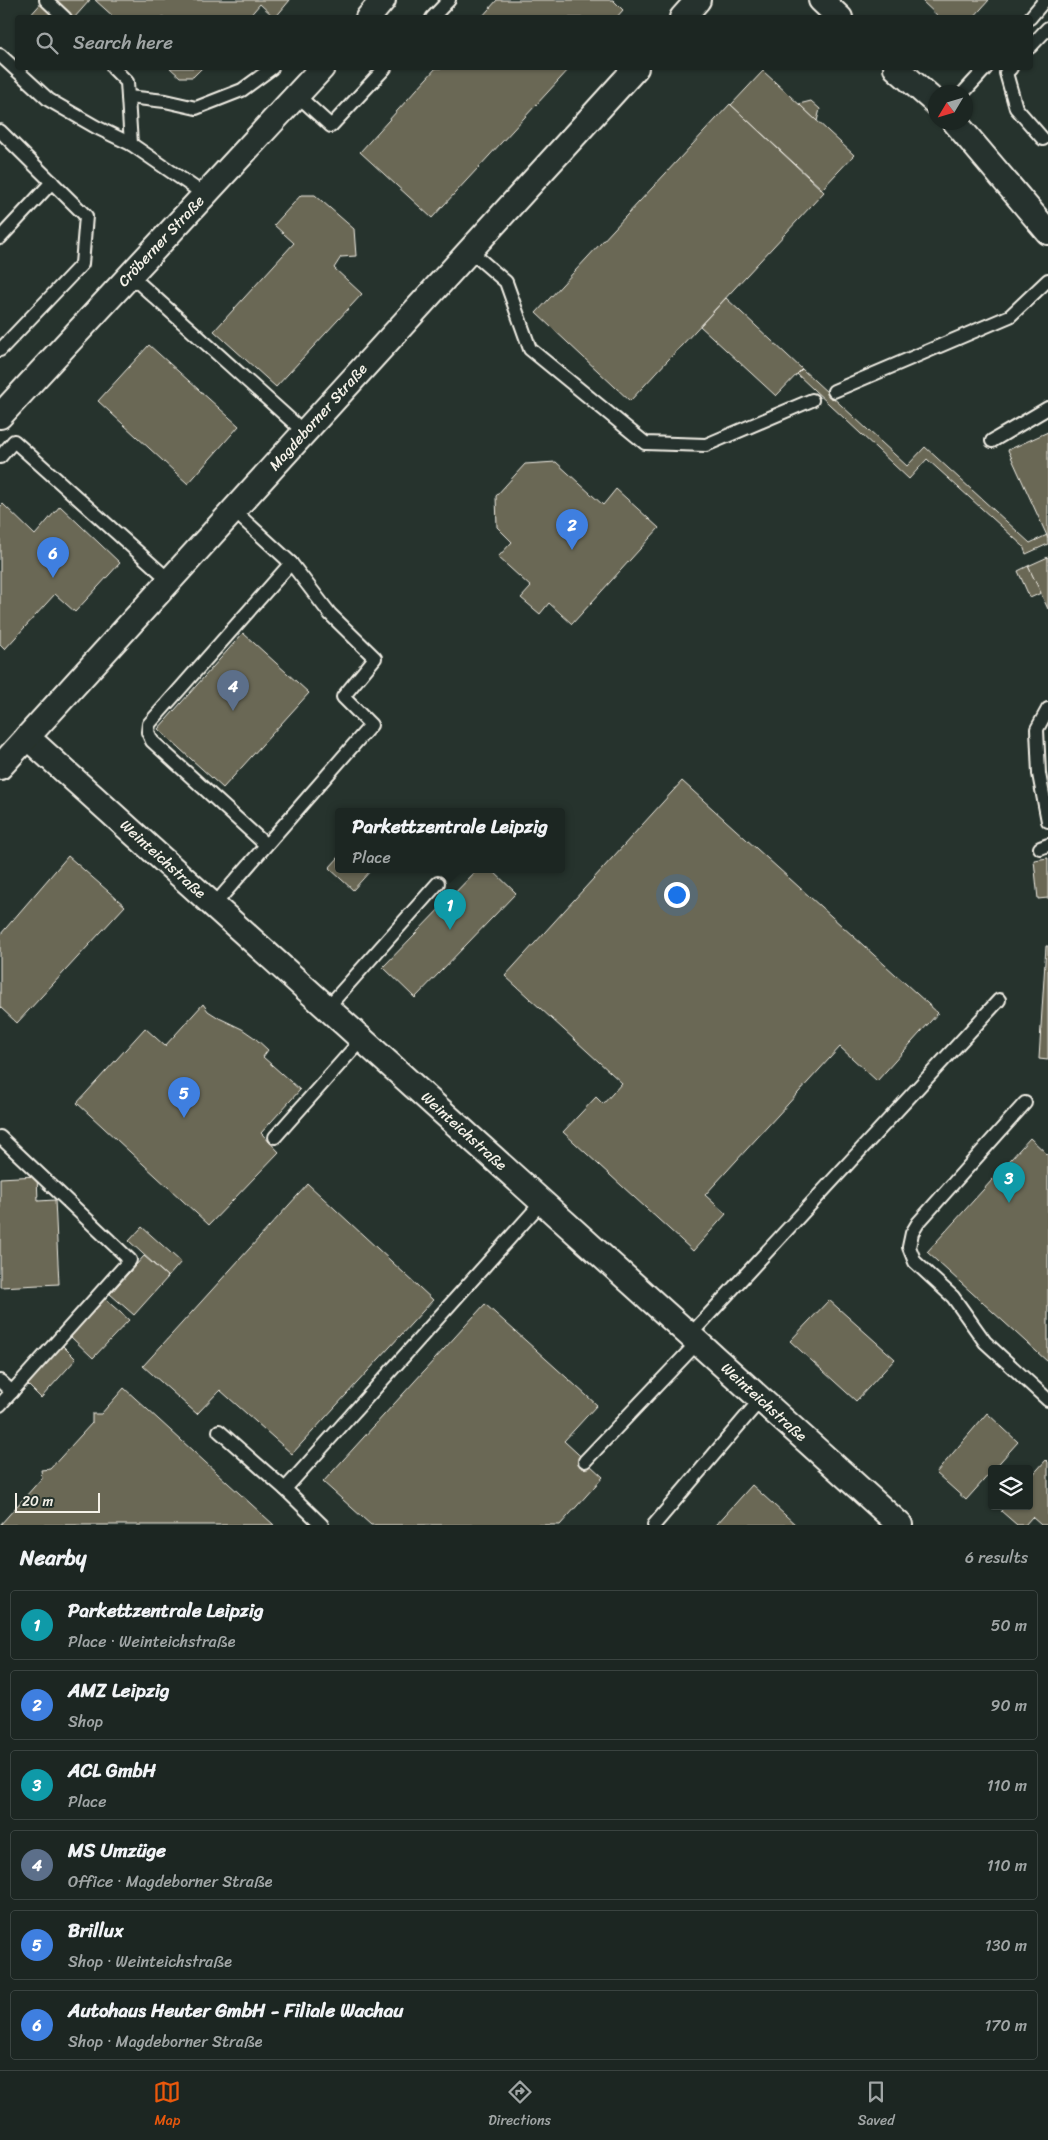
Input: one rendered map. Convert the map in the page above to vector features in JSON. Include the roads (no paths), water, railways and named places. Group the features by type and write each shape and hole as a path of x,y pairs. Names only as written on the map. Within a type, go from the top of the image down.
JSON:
{"street":[{"path":"370,15 383,0"},
{"path":"685,15 698,0"},
{"path":"821,0 837,15"},
{"name":"Cröberner Straße","path":"0,416 129,274 320,70"},
{"name":"Magdeborner Straße","path":"0,767 634,70"},
{"path":"898,70 928,96"},
{"path":"962,130 1048,232"},
{"name":"Weinteichstraße","path":"27,737 900,1525"}],"lane":[{"path":"46,0 62,15"},
{"path":"435,15 449,0"},
{"path":"1032,15 1045,0"},
{"path":"1033,44 1048,28"},
{"path":"0,55 15,69"},
{"path":"16,70 49,100 96,127 131,144 205,195"},
{"path":"115,70 127,82 131,144"},
{"path":"128,97 165,101 196,108 242,90 269,70"},
{"path":"297,95 331,126 383,70"},
{"path":"970,85 984,70"},
{"path":"1008,70 1006,72 1016,108 1043,139"},
{"path":"0,131 86,216 82,264 0,350"},
{"path":"0,238 52,182"},
{"path":"469,250 506,282 530,349 645,443 706,445 812,400"},
{"path":"129,274 304,432"},
{"path":"834,391 1010,316 1048,280"},
{"path":"992,441 1048,408"},
{"path":"0,457 14,441 170,580"},
{"path":"214,905 371,725 343,697 375,658 330,614 291,563 233,510"},
{"path":"266,845 152,741 148,732 149,724 291,563"},
{"path":"1048,709 1037,729 1039,774 1048,821"},
{"path":"327,1008 438,883"},
{"path":"585,1461 999,1000"},
{"path":"275,1137 362,1039"},
{"path":"1025,1103 918,1223 912,1233 909,1246 916,1262 953,1297 985,1342 1048,1400"},
{"path":"0,1137 130,1260 0,1405"},
{"path":"285,1489 542,1202"},
{"path":"0,1381 12,1392"},
{"path":"654,1525 761,1399"},
{"path":"219,1431 285,1489 322,1525"}],"place":[{"name":"AMZ Leipzig","path":"572,550"},
{"name":"Autohaus Heuter GmbH - Filiale Wachau","path":"53,578"},
{"name":"MS Umzüge","path":"233,711"},
{"name":"Parkettzentrale Leipzig","path":"450,930"},
{"name":"Brillux","path":"184,1118"},
{"name":"ACL GmbH","path":"1009,1203"}]}
